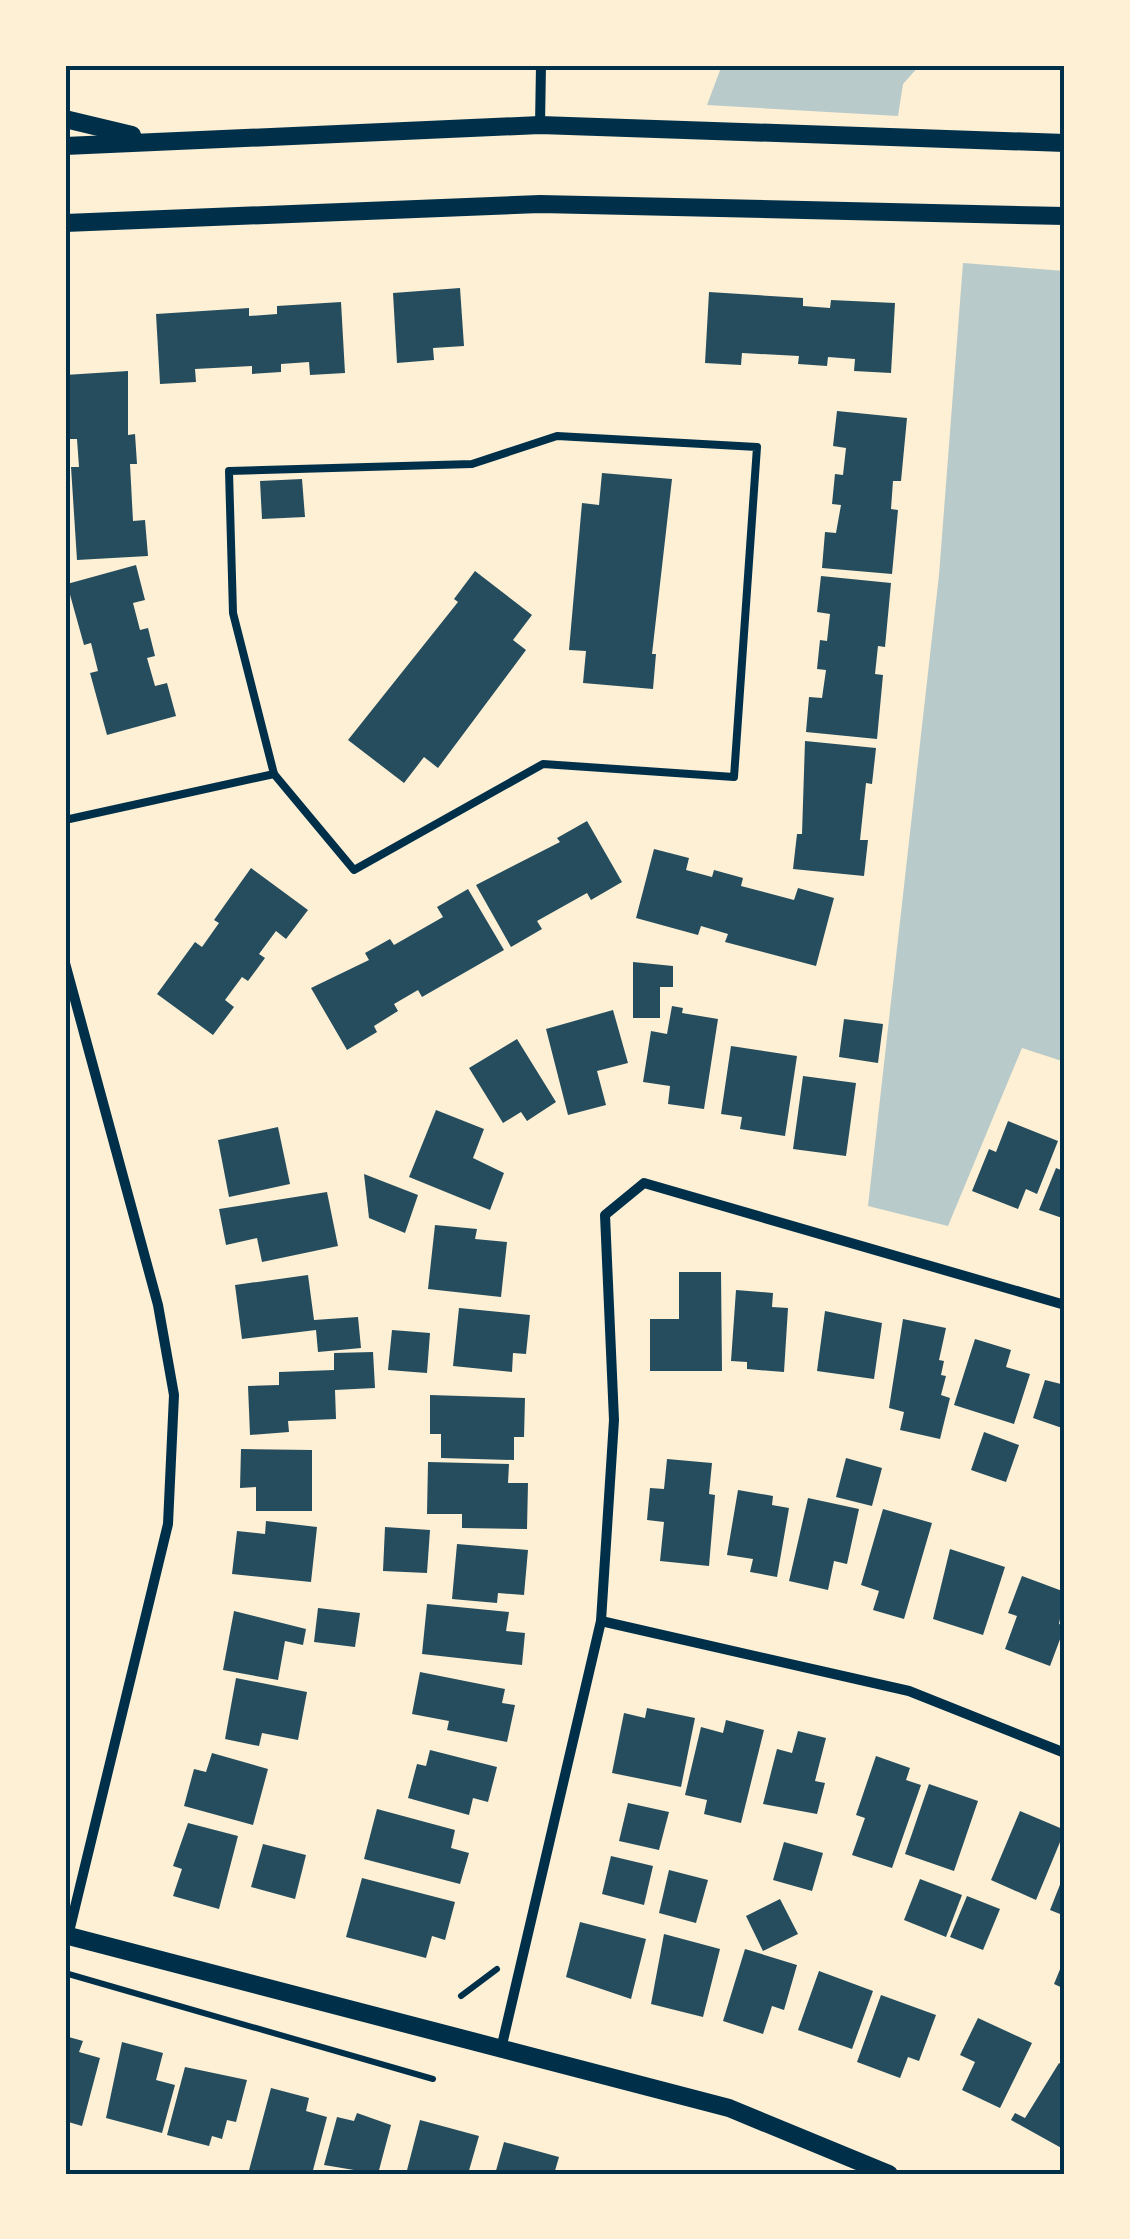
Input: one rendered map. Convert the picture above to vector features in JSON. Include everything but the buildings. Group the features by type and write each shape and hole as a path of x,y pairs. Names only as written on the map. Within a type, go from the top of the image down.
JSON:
{"street":[{"path":"540,125 541,65"},
{"path":"65,119 152,140"},
{"path":"65,146 540,125 1065,143"},
{"path":"65,223 540,204 1065,216"},
{"path":"65,963 158,1305 174,1395 168,1524 66,1935 729,2108 889,2174"},
{"path":"501,2049 601,1621 614,1420 605,1216 644,1183 1065,1305"},
{"path":"601,1621 909,1691 1065,1753"}],"lane":[{"path":"556,436 757,447 734,777 543,764 354,870 274,774 233,613 230,471 472,464 556,436"},
{"path":"65,820 274,774"}],"path":[{"path":"461,1996 498,1968"},
{"path":"65,1973 433,2079"}],"shaded area":[{"path":"722,65 920,65 903,84 898,116 707,105"},
{"path":"963,263 1065,271 1065,1062 1022,1048 948,1226 868,1206 939,575"}]}
